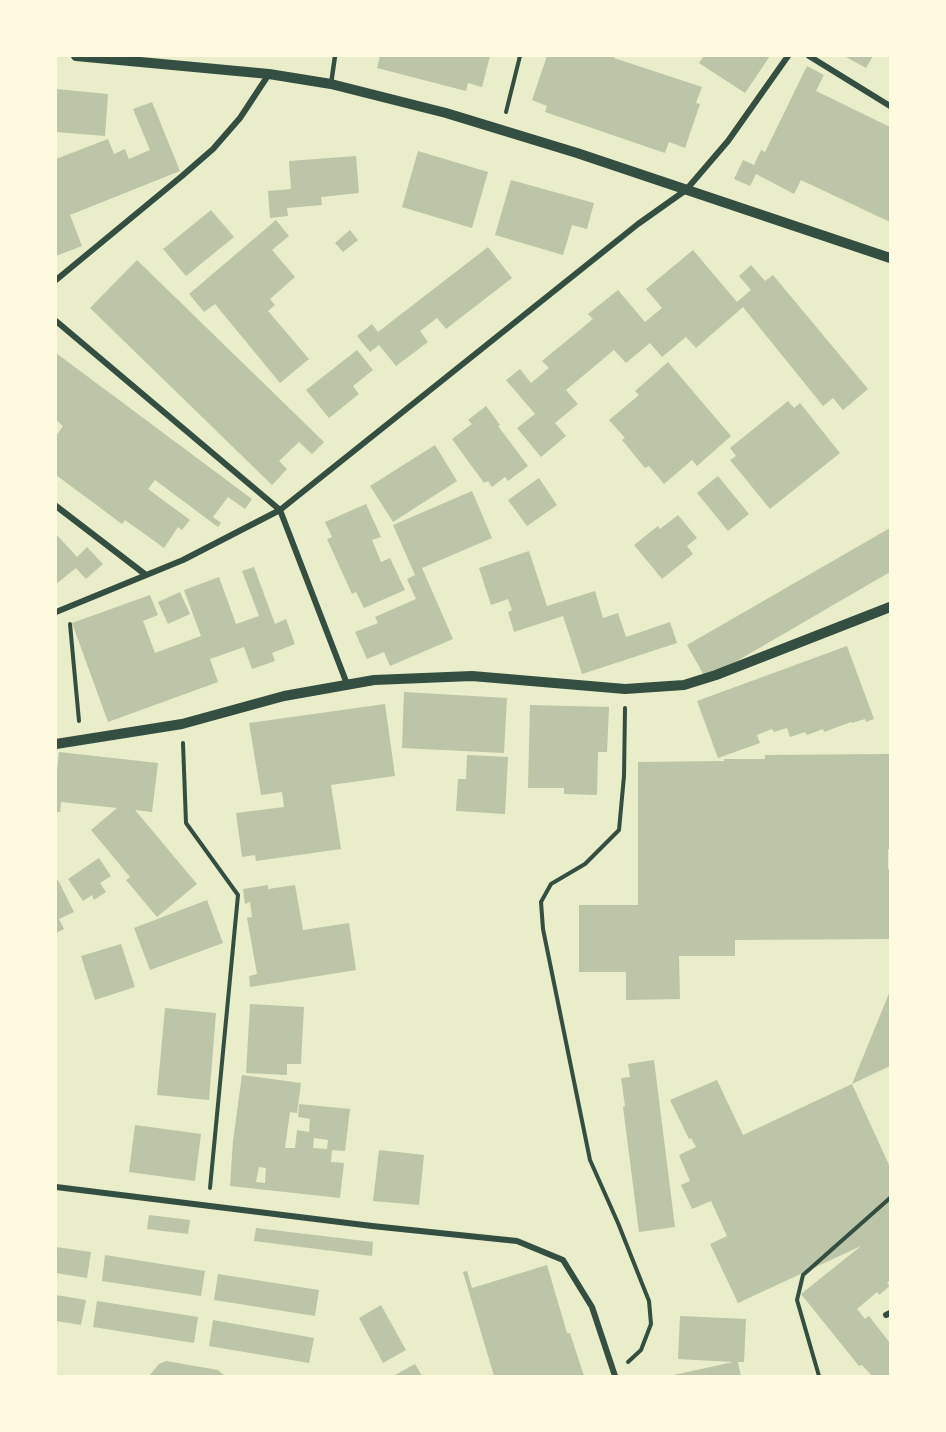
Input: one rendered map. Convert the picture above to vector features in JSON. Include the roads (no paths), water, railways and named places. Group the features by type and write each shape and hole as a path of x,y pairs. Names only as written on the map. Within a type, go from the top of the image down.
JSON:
{"street":[{"path":"76,56 269,74 331,84 446,113 577,153 891,258"},
{"path":"56,612 183,560 280,510 638,224 686,190 728,141 788,56"},
{"path":"809,56 891,106"},
{"path":"56,280 213,148 240,118 269,74"},
{"path":"56,321 280,510 347,684"},
{"path":"56,506 146,575"},
{"path":"56,744 182,724 284,696 374,680 472,676 625,689 684,685 716,675 891,607"},
{"path":"56,1187 372,1226 517,1241 563,1260 592,1307 614,1375"}],"lane":[{"path":"331,84 335,56"}]}
